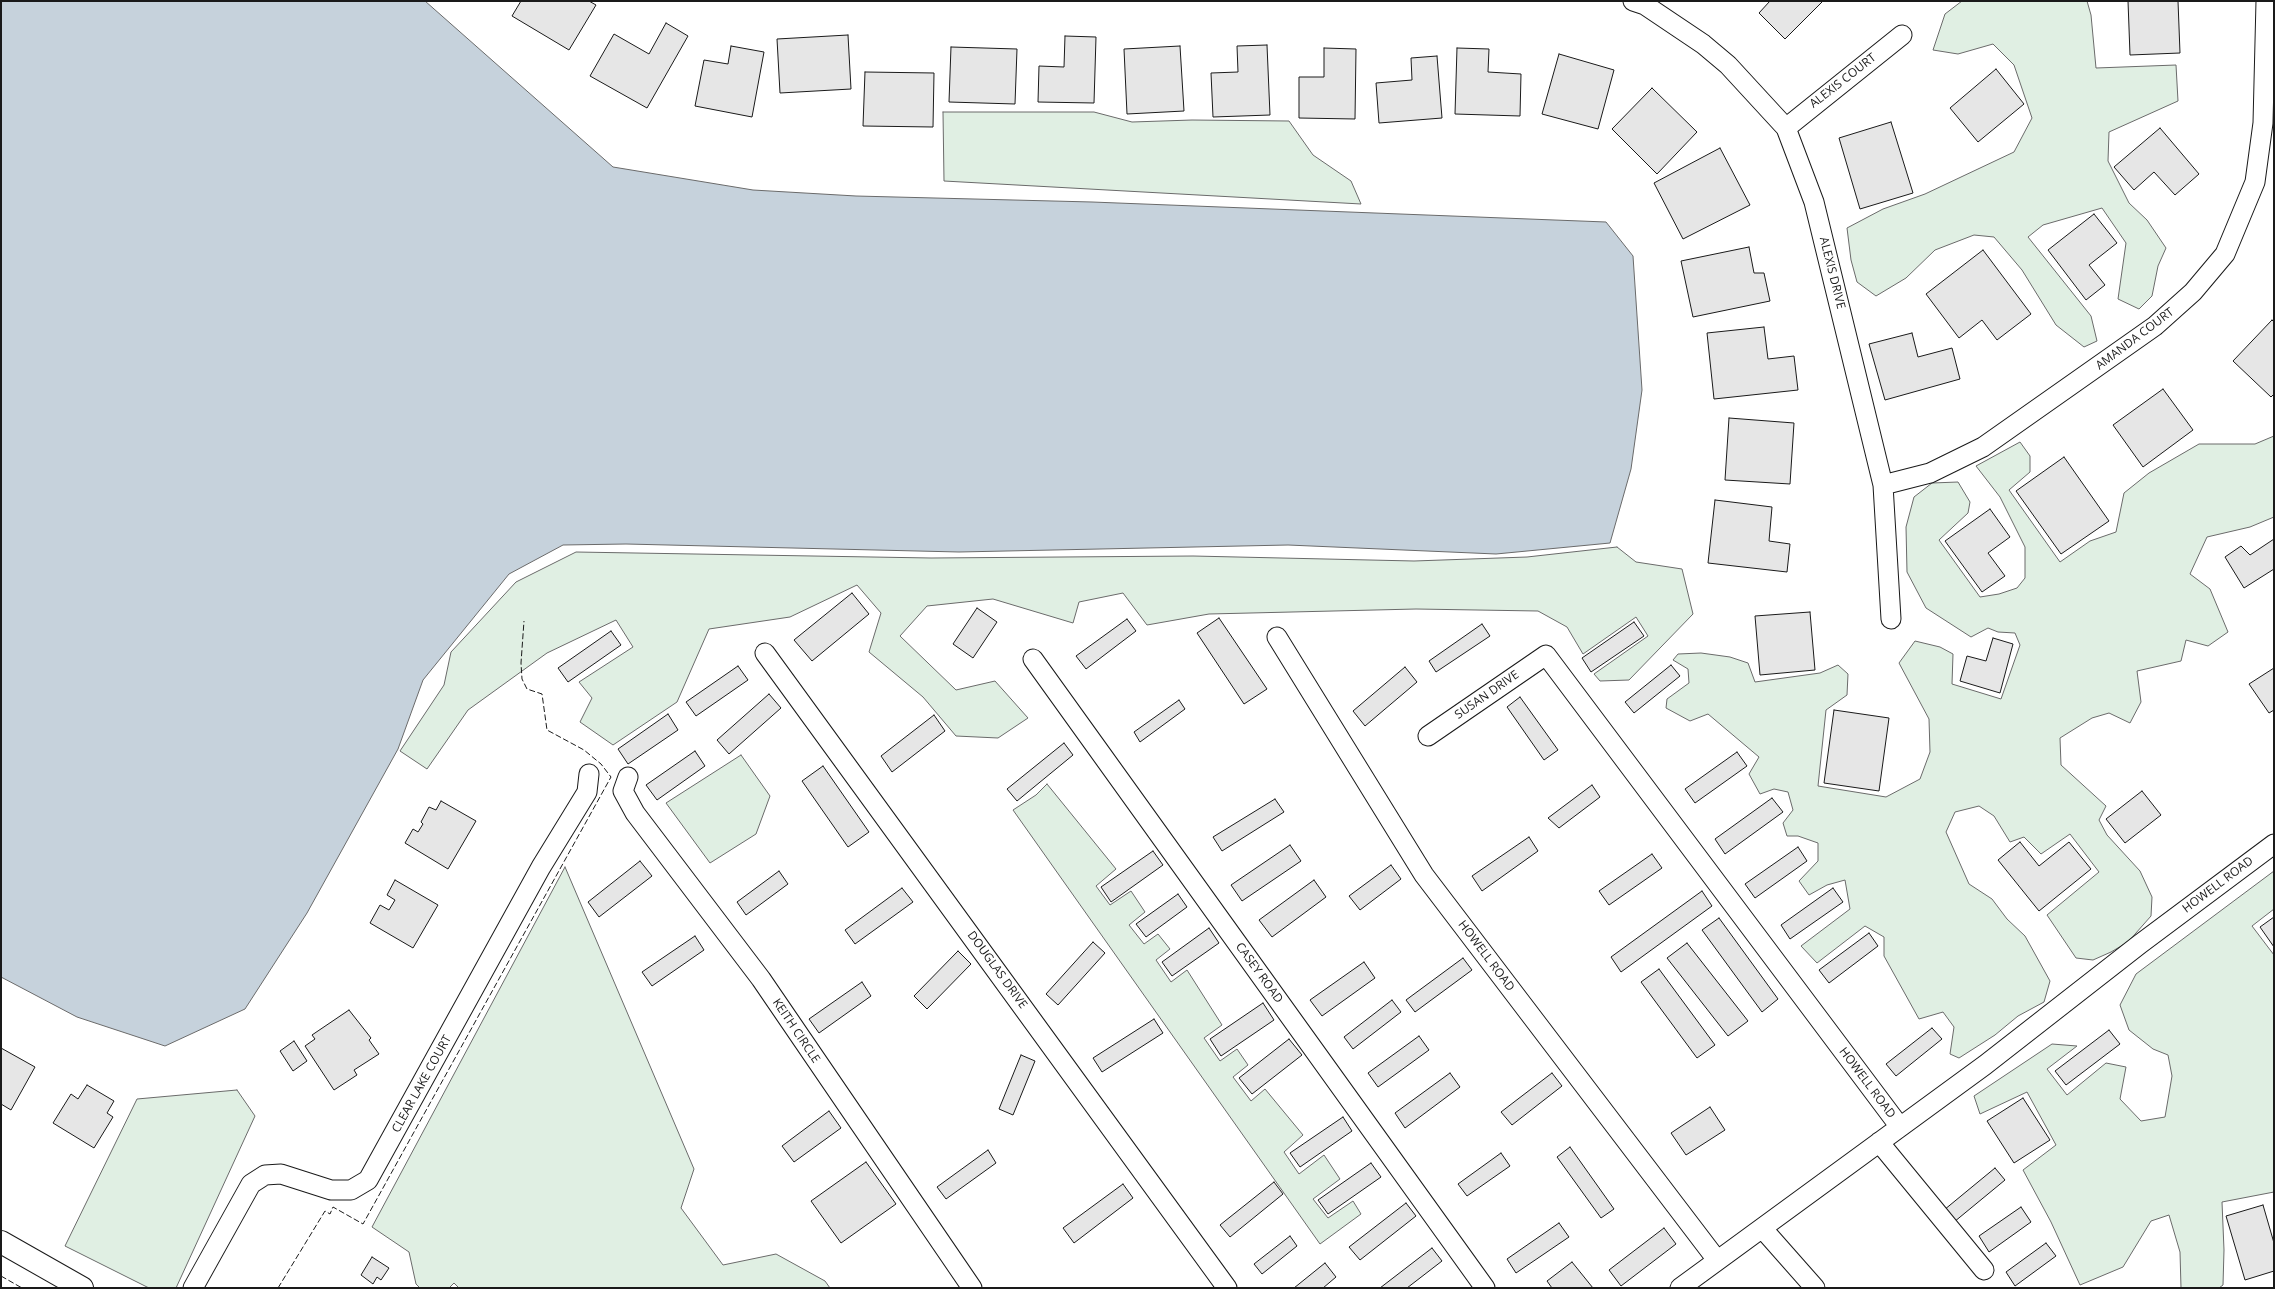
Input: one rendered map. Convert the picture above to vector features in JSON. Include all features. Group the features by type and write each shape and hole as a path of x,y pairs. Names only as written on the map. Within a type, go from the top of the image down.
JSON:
{"street":[{"name":"ALEXIS DRIVE","path":"1634,1 1646,5 1703,44 1728,65 1786,128 1814,202 1883,485 1891,619"},
{"name":"AMANDA COURT","path":"1883,485 1930,473 1983,447 2155,326 2193,292 2225,254 2255,182 2263,123 2266,1"},
{"name":"ALEXIS COURT","path":"1786,128 1902,35"},
{"name":"HOWELL ROAD","path":"1277,637 1424,875 1717,1260"},
{"name":"DOUGLAS DRIVE","path":"765,654 1227,1288"},
{"name":"HOWELL ROAD","path":"1546,654 1900,1127"},
{"name":"SUSAN DRIVE","path":"1428,736 1546,654"},
{"name":"CASEY ROAD","path":"1033,660 1485,1288"},
{"name":"CLEAR LAKE COURT","path":"193,1288 251,1184 264,1175 281,1174 331,1190 351,1190 368,1180 541,867 587,792 589,774"},
{"name":"KEITH CIRCLE","path":"628,777 623,791 635,813 761,979 972,1288"},
{"name":"HOWELL ROAD","path":"1680,1288 1985,1065 2140,944 2274,844"},
{"path":"1879,1142 1984,1270"},
{"path":"1762,1228 1815,1288"},
{"path":"1,1242 82,1288"}],"green space":[{"path":"1962,1 2087,1 2091,15 2096,68 2176,65 2178,101 2109,132 2108,161 2129,203 2147,220 2166,248 2158,266 2152,296 2139,309 2118,299 2126,243 2102,208 2043,225 2028,237 2091,316 2097,341 2084,347 2056,325 2022,270 1994,237 1974,235 1935,250 1906,278 1876,296 1857,282 1851,260 1847,228 1883,209 1925,194 2014,152 2032,118 2014,65 1993,44 1958,54 1933,50 1945,14"},
{"path":"943,112 1094,112 1132,122 1192,120 1289,121 1313,155 1351,181 1361,204 944,181"},
{"path":"2274,436 2274,517 2250,527 2207,537 2190,574 2210,589 2228,632 2208,646 2186,640 2181,661 2137,671 2141,702 2130,723 2109,713 2092,718 2060,738 2061,765 2106,806 2099,820 2107,835 2140,871 2152,897 2151,916 2128,942 2111,952 2093,960 2076,958 2047,915 2099,872 2070,834 2041,854 2024,837 2010,842 1994,816 1979,806 1955,812 1946,832 1969,884 1992,899 2007,919 2025,936 2050,981 2044,1002 2018,1016 1995,1035 1959,1058 1950,1054 1954,1027 1943,1012 1919,1019 1884,956 1884,937 1865,926 1817,963 1801,946 1850,909 1845,880 1827,885 1809,895 1799,881 1818,861 1818,843 1798,836 1787,836 1783,823 1793,810 1788,792 1774,789 1760,794 1749,774 1759,757 1708,714 1690,721 1666,708 1667,699 1689,683 1688,669 1673,660 1678,654 1701,653 1730,657 1748,663 1755,682 1820,673 1838,665 1848,674 1847,695 1826,710 1818,786 1886,797 1920,779 1930,752 1929,719 1899,663 1915,641 1940,647 1953,654 1952,684 2001,699 2020,645 2015,633 1998,632 1988,628 1971,637 1926,608 1907,572 1906,527 1914,497 1932,483 1958,482 1970,502 1968,513 1939,540 1980,597 1999,594 2017,588 2025,578 2025,547 2000,497 1976,466 2020,442 2030,456 2030,472 2009,490 2060,562 2090,541 2116,532 2124,493 2149,473 2199,444 2255,444"},
{"path":"1617,547 1636,562 1682,569 1693,614 1629,680 1600,681 1594,674 1648,636 1636,617 1583,654 1567,627 1538,611 1416,609 1209,614 1147,625 1123,593 1079,602 1073,623 993,599 927,606 900,636 956,690 995,681 1028,718 998,738 956,736 923,697 869,652 881,613 857,585 790,617 709,629 677,702 613,745 580,722 592,698 579,682 633,647 616,620 547,653 468,710 427,769 400,751 444,685 451,652 516,582 576,552 931,558 1193,556 1414,561 1527,557"},
{"path":"741,755 770,796 756,834 710,863 666,803"},
{"path":"1047,784 1116,869 1096,886 1110,905 1131,891 1145,912 1129,925 1144,944 1158,934 1170,949 1156,960 1171,982 1187,970 1222,1025 1204,1038 1220,1061 1237,1049 1248,1065 1233,1077 1251,1101 1265,1089 1303,1135 1284,1152 1299,1174 1324,1155 1340,1179 1313,1199 1328,1218 1353,1201 1361,1214 1320,1244 1013,810 1036,795"},
{"path":"565,867 694,1169 681,1208 723,1265 776,1254 825,1281 830,1288 459,1288 454,1283 449,1288 420,1288 416,1284 409,1252 372,1227"},
{"path":"2274,871 2274,909 2252,926 2274,955 2274,1192 2222,1202 2223,1285 2219,1288 2181,1288 2180,1252 2169,1215 2151,1221 2123,1267 2080,1285 2051,1222 2023,1170 2056,1145 2027,1092 1980,1114 1974,1096 2052,1044 2077,1046 2047,1069 2067,1095 2106,1063 2126,1067 2120,1099 2141,1121 2165,1117 2172,1076 2168,1055 2153,1049 2129,1030 2120,1005 2136,974"},
{"path":"237,1090 255,1116 176,1288 149,1288 65,1246 137,1099"}],"shaded area":[{"path":"1,1 425,1 613,167 753,190 856,196 1092,202 1606,222 1633,256 1642,390 1631,469 1610,543 1496,554 1288,545 959,552 626,544 563,545 509,574 423,680 398,749 307,913 245,1009 165,1046 77,1017 1,977"}],"building":[{"path":"521,1 589,1 596,5 569,50 512,16"},
{"path":"1770,1 1823,1 1785,39 1759,13"},
{"path":"2128,1 2178,1 2180,53 2130,55"},
{"path":"666,23 688,36 647,108 590,76 614,34 649,54"},
{"path":"848,35 851,89 780,93 777,39"},
{"path":"1065,36 1096,37 1094,103 1038,102 1039,66 1064,67"},
{"path":"1267,45 1270,115 1213,117 1211,73 1238,72 1237,46"},
{"path":"731,46 764,52 752,117 695,106 704,60 728,64"},
{"path":"1180,46 1184,111 1127,114 1124,49"},
{"path":"951,47 1017,49 1015,104 949,102"},
{"path":"1324,48 1356,49 1355,119 1299,118 1299,77 1324,77"},
{"path":"1457,48 1489,49 1488,72 1521,74 1520,116 1455,114"},
{"path":"1559,54 1614,70 1598,129 1542,114"},
{"path":"1437,56 1442,118 1379,123 1376,83 1412,80 1411,58"},
{"path":"1996,69 2024,104 1978,142 1950,108"},
{"path":"865,72 934,73 933,127 863,126"},
{"path":"1652,88 1697,132 1657,174 1612,129"},
{"path":"1891,122 1913,193 1860,209 1839,138"},
{"path":"2160,128 2199,174 2175,195 2154,172 2134,190 2114,167"},
{"path":"1720,148 1750,205 1683,239 1654,183"},
{"path":"2094,214 2117,243 2089,265 2105,285 2086,300 2048,250"},
{"path":"1749,247 1754,273 1764,273 1770,301 1693,317 1681,261"},
{"path":"1983,250 2031,314 1997,340 1982,320 1959,338 1926,294"},
{"path":"2272,320 2274,322 2274,394 2271,397 2233,361"},
{"path":"1764,327 1768,359 1794,356 1798,390 1714,399 1707,333"},
{"path":"1912,333 1918,357 1952,348 1960,379 1885,400 1869,344"},
{"path":"2163,389 2193,430 2143,467 2113,425"},
{"path":"1729,418 1794,423 1790,484 1725,480"},
{"path":"2064,457 2109,521 2061,554 2016,491"},
{"path":"1715,500 1772,507 1769,541 1790,544 1787,572 1708,563"},
{"path":"1990,509 2010,537 1988,553 2005,576 1982,592 1945,541"},
{"path":"2274,539 2274,569 2244,588 2225,557 2241,546 2250,555"},
{"path":"852,593 869,614 812,661 794,640"},
{"path":"977,608 997,622 973,658 953,644"},
{"path":"1810,612 1815,670 1760,675 1755,616"},
{"path":"1219,618 1267,689 1244,704 1197,633"},
{"path":"1127,619 1136,631 1086,669 1076,656"},
{"path":"1634,622 1644,636 1591,672 1582,658"},
{"path":"1482,624 1490,636 1436,672 1429,661"},
{"path":"611,631 621,645 568,682 558,668"},
{"path":"1993,638 2013,644 2000,693 1960,681 1967,656 1986,661"},
{"path":"1671,665 1680,676 1634,713 1625,702"},
{"path":"738,666 748,680 696,716 686,702"},
{"path":"1405,667 1417,682 1365,726 1353,711"},
{"path":"2274,668 2274,710 2269,713 2249,684"},
{"path":"769,694 781,708 729,754 717,740"},
{"path":"1520,697 1558,750 1544,760 1507,707"},
{"path":"1179,700 1185,709 1140,742 1134,732"},
{"path":"1834,710 1889,718 1879,791 1824,783"},
{"path":"668,714 678,730 628,764 618,749"},
{"path":"934,715 945,731 892,772 881,756"},
{"path":"1064,743 1073,755 1017,801 1007,789"},
{"path":"695,751 705,766 657,800 646,785"},
{"path":"1737,752 1747,766 1695,803 1685,789"},
{"path":"823,766 869,832 848,847 802,781"},
{"path":"1592,785 1600,797 1559,828 1548,818"},
{"path":"2142,791 2161,815 2125,843 2106,819"},
{"path":"1772,798 1783,812 1725,854 1715,839"},
{"path":"1275,799 1284,812 1222,851 1213,837"},
{"path":"441,801 476,821 448,869 405,843 413,829 418,832 429,807 436,810"},
{"path":"1529,837 1538,851 1482,891 1472,876"},
{"path":"2020,842 2039,866 2069,842 2091,869 2039,911 1998,860"},
{"path":"1290,845 1301,861 1242,901 1231,885"},
{"path":"1798,847 1807,861 1755,898 1745,884"},
{"path":"1153,851 1163,865 1111,902 1101,887"},
{"path":"1652,854 1662,868 1609,905 1599,891"},
{"path":"640,861 652,876 599,917 588,902"},
{"path":"1391,865 1401,879 1360,910 1349,896"},
{"path":"779,871 788,884 746,915 737,902"},
{"path":"395,880 438,905 413,948 370,923 380,905 389,910 395,900 387,895"},
{"path":"1314,880 1326,897 1272,937 1259,920"},
{"path":"902,888 913,902 855,944 845,930"},
{"path":"1833,888 1843,902 1790,939 1781,925"},
{"path":"1702,891 1712,906 1621,972 1611,957"},
{"path":"1178,894 1187,907 1146,937 1136,924"},
{"path":"2274,917 2274,947 2260,927"},
{"path":"1719,918 1778,999 1762,1012 1702,930"},
{"path":"1209,928 1219,943 1172,976 1162,962"},
{"path":"1869,933 1878,946 1829,983 1819,970"},
{"path":"695,936 704,950 652,986 642,972"},
{"path":"1093,942 1105,953 1058,1005 1046,994"},
{"path":"1687,943 1748,1021 1728,1036 1667,958"},
{"path":"958,951 971,964 927,1009 914,996"},
{"path":"1463,958 1472,970 1415,1012 1406,1000"},
{"path":"1364,962 1375,978 1322,1016 1310,1000"},
{"path":"1659,969 1715,1045 1697,1058 1641,982"},
{"path":"862,982 871,996 819,1033 809,1019"},
{"path":"1392,1000 1401,1012 1353,1049 1344,1037"},
{"path":"1263,1003 1274,1020 1221,1056 1210,1039"},
{"path":"349,1010 371,1038 369,1040 379,1054 354,1070 357,1075 334,1090 305,1046 315,1039 312,1035"},
{"path":"1154,1019 1163,1033 1102,1072 1093,1058"},
{"path":"1932,1028 1942,1039 1896,1076 1886,1064"},
{"path":"2109,1030 2120,1044 2066,1085 2055,1071"},
{"path":"1419,1036 1429,1050 1378,1087 1368,1073"},
{"path":"1289,1039 1302,1055 1252,1094 1239,1078"},
{"path":"294,1041 307,1061 293,1071 280,1051"},
{"path":"1,1048 35,1067 11,1110 1,1104"},
{"path":"1021,1055 1035,1061 1013,1115 999,1109"},
{"path":"1450,1073 1460,1087 1405,1128 1395,1113"},
{"path":"1552,1073 1562,1086 1512,1125 1501,1112"},
{"path":"87,1085 114,1101 107,1113 113,1117 94,1148 53,1123 71,1094 78,1099"},
{"path":"2023,1098 2050,1140 2014,1163 1987,1121"},
{"path":"1710,1107 1725,1130 1686,1155 1671,1133"},
{"path":"829,1111 841,1128 794,1162 782,1146"},
{"path":"1343,1117 1352,1131 1300,1167 1290,1153"},
{"path":"1570,1147 1614,1209 1601,1218 1557,1157"},
{"path":"988,1150 996,1163 946,1199 937,1187"},
{"path":"1501,1153 1510,1166 1467,1196 1458,1184"},
{"path":"866,1162 896,1204 841,1243 811,1201"},
{"path":"1371,1163 1381,1177 1328,1214 1318,1200"},
{"path":"1995,1168 2005,1180 1954,1222 1944,1210"},
{"path":"1274,1182 1283,1194 1230,1237 1220,1225"},
{"path":"1123,1184 1133,1198 1074,1243 1063,1228"},
{"path":"1406,1203 1416,1216 1360,1260 1349,1247"},
{"path":"2263,1205 2274,1243 2274,1271 2245,1280 2226,1216"},
{"path":"2021,1207 2031,1222 1989,1252 1979,1236"},
{"path":"1559,1223 1569,1237 1516,1273 1507,1259"},
{"path":"1664,1228 1676,1244 1621,1286 1609,1270"},
{"path":"1290,1236 1297,1246 1262,1274 1254,1264"},
{"path":"2046,1243 2056,1256 2015,1286 2006,1272"},
{"path":"1432,1248 1442,1261 1407,1288 1380,1288"},
{"path":"372,1257 389,1268 381,1280 377,1277 373,1284 361,1275"},
{"path":"1572,1262 1593,1288 1552,1288 1547,1281"},
{"path":"1325,1263 1336,1277 1323,1288 1294,1288"}],"fence":[{"path":"278,1288 325,1211 330,1214 333,1207 363,1224 611,777 601,764 584,750 547,730 542,694 527,689 522,679 521,663 524,621"},
{"path":"1,1276 22,1288"}]}
